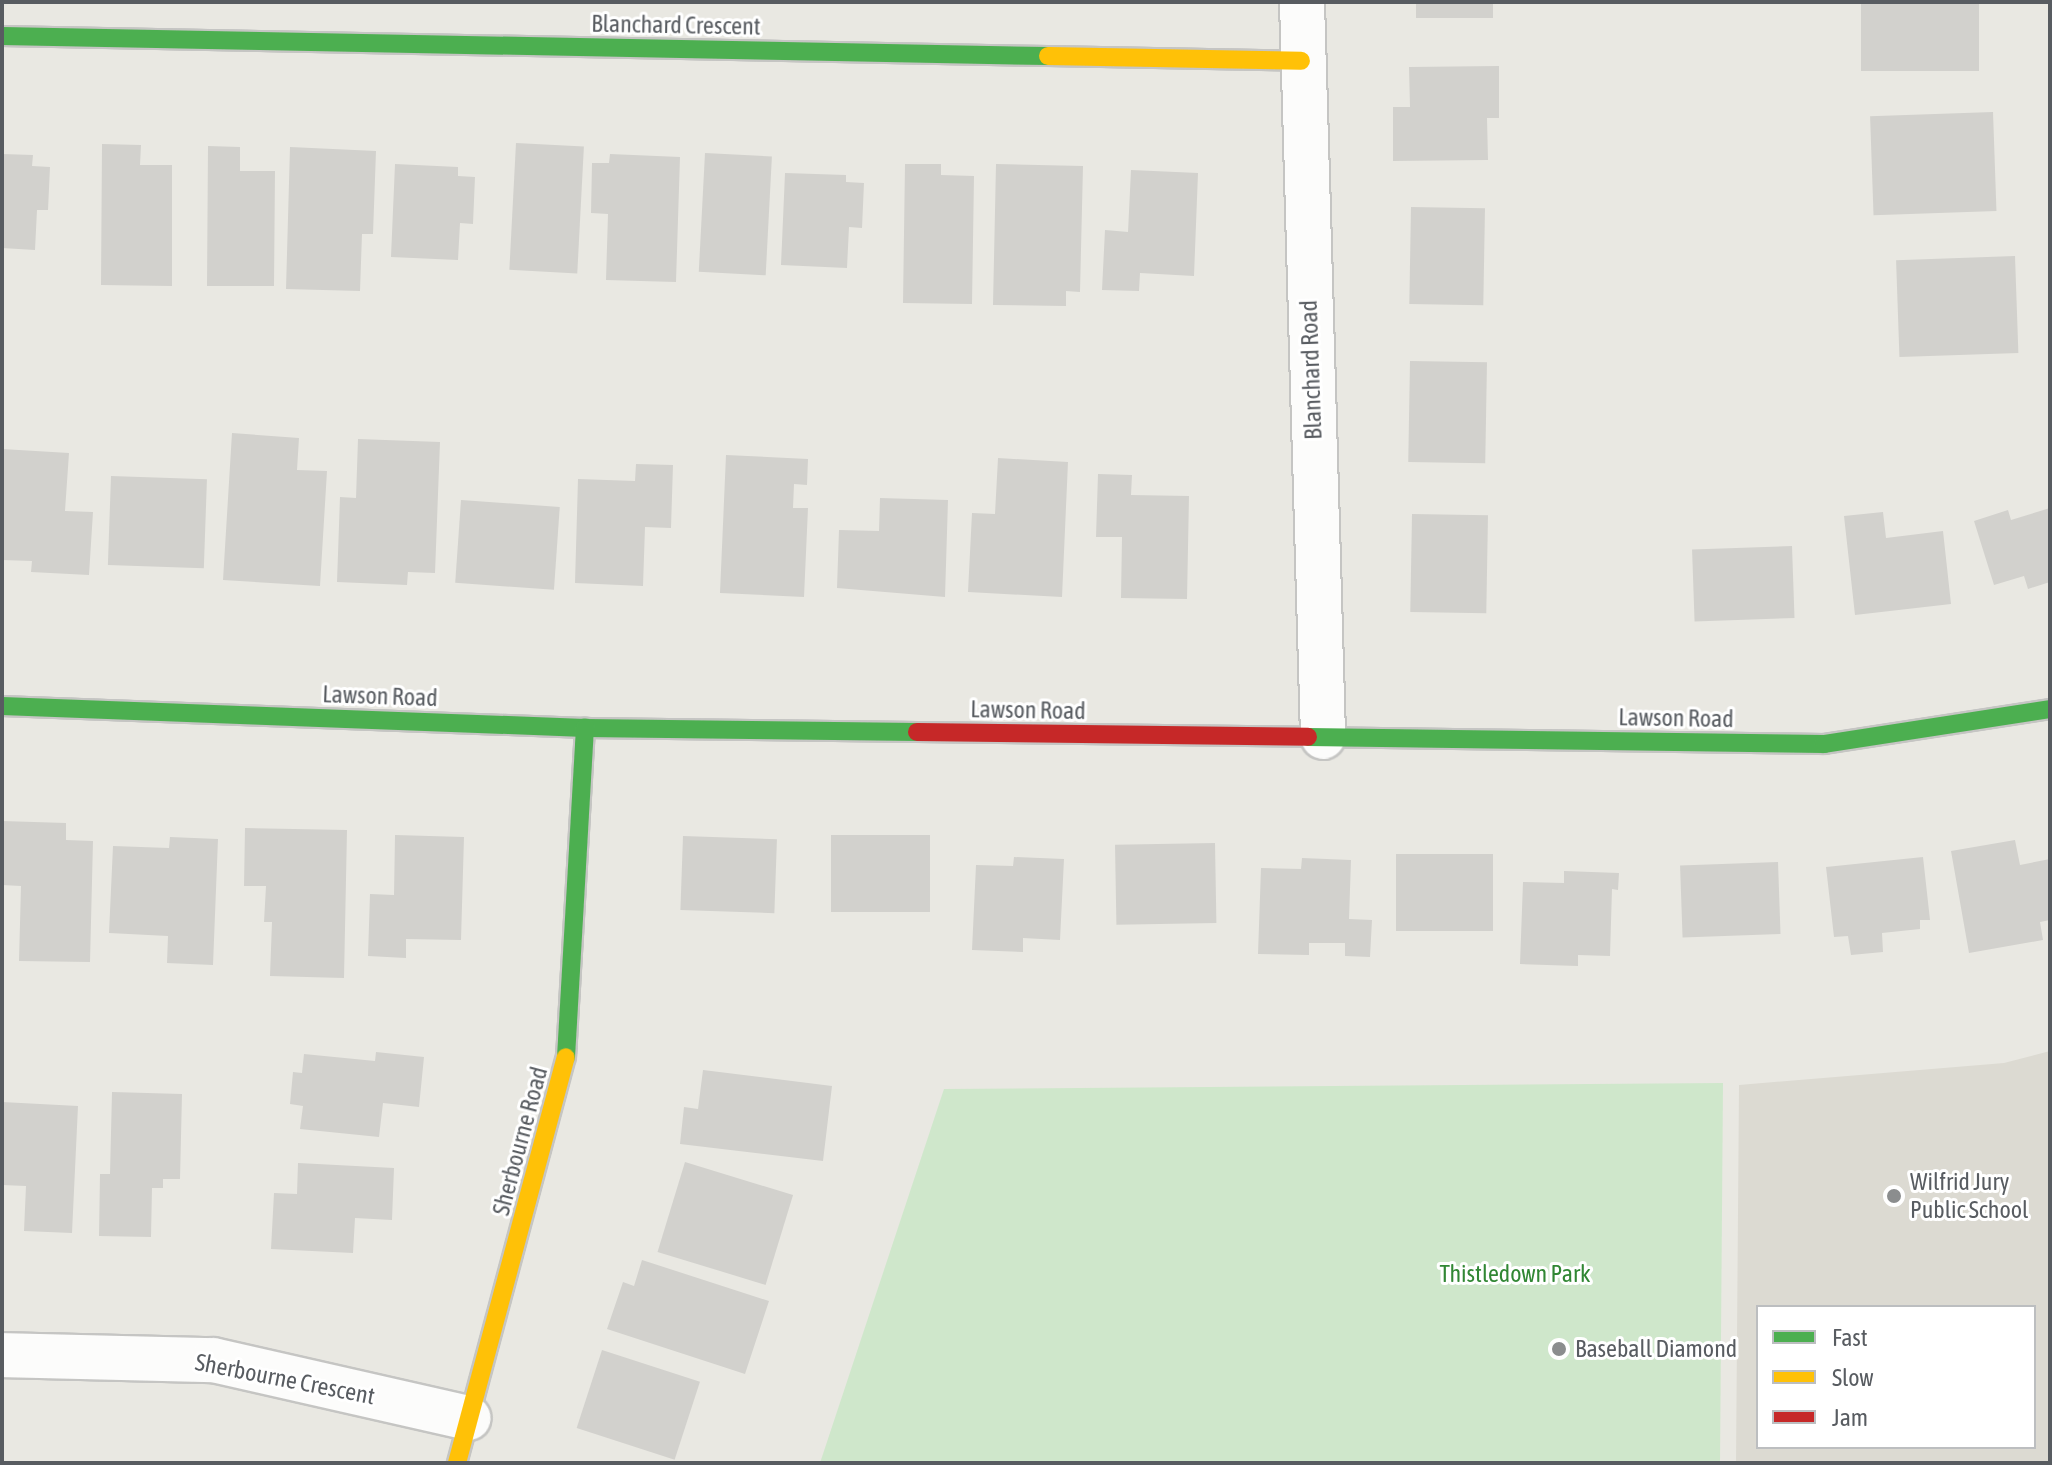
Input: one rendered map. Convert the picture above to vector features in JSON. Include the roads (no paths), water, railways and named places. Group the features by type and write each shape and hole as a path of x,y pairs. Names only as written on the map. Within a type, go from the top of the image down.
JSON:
{"street":[{"name":"Blanchard Road","path":"1302,2 1301,61 1323,737"},
{"name":"Blanchard Crescent","path":"2,36 1301,61"},
{"name":"Lawson Road","path":"2,706 585,728 1824,744 2050,709"},
{"name":"Sherbourne Road","path":"457,1463 565,1076 585,728"},
{"name":"Sherbourne Crescent","path":"2,1355 213,1360 469,1418"}],"place":[{"name":"Wilfrid Jury Public School","path":"1894,1196"},
{"name":"Baseball Diamond","path":"1559,1349"}],"park label":[{"name":"Thistledown Park","path":"1515,1274"}]}
